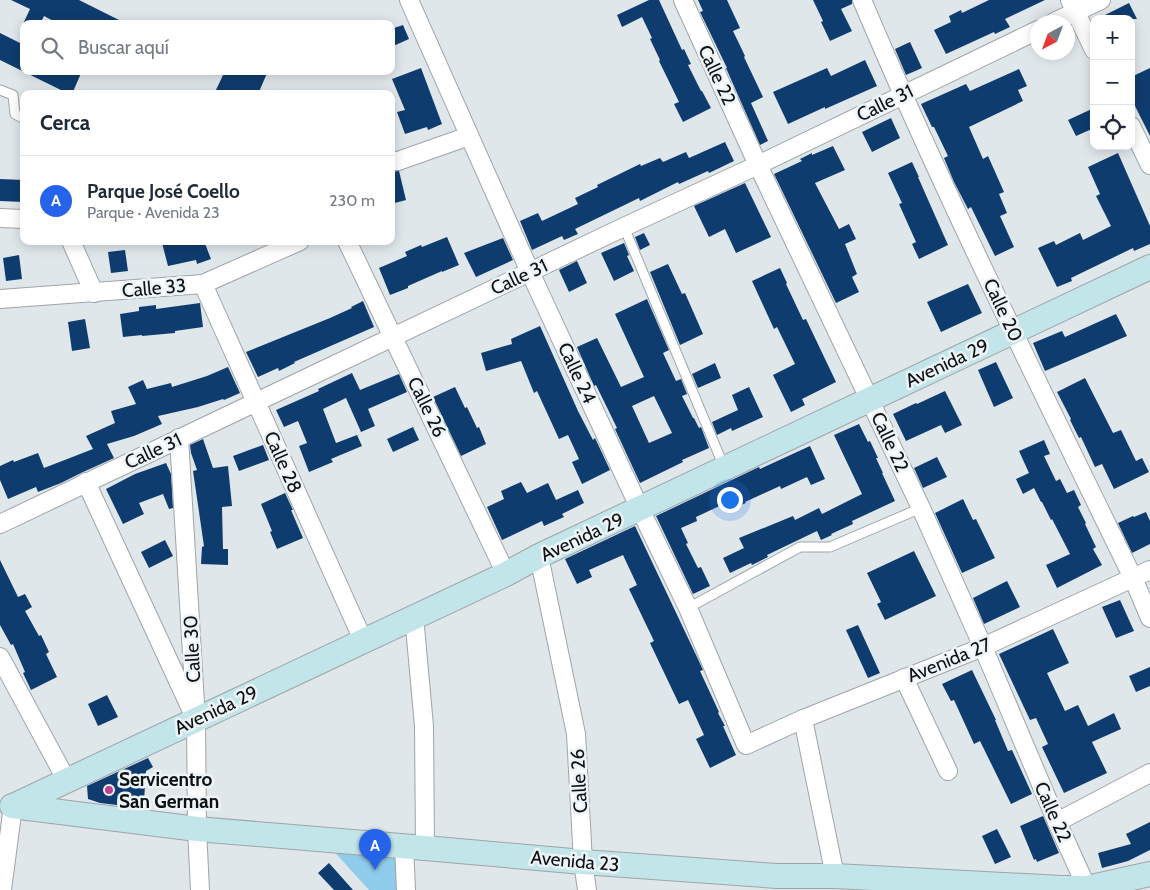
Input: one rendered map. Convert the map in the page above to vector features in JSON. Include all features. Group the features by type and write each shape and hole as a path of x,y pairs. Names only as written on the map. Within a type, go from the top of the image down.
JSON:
{"street":[{"name":"Calle 24","path":"409,0 530,272 688,608 746,745"},
{"name":"Calle 22","path":"683,0 758,165 921,508 1087,888"},
{"name":"Calle 20","path":"862,0 902,95 1013,332 1133,578 1150,618"},
{"path":"1062,15 1072,6 1101,0"},
{"path":"1072,6 1090,42"},
{"name":"Calle 31","path":"0,524 758,165 1030,34"},
{"path":"1135,134 1150,164"},
{"path":"395,161 469,136"},
{"path":"0,218 20,219"},
{"path":"73,245 94,293"},
{"name":"Calle 33","path":"0,299 203,284 291,245"},
{"name":"Calle 26","path":"349,245 506,574"},
{"name":"Avenida 29","path":"7,806 67,781 506,574 539,556 1150,267"},
{"name":"Calle 28","path":"203,284 364,640"},
{"name":"Calle 30","path":"179,438 196,720 197,828 200,890"},
{"path":"86,482 196,720"},
{"name":"Calle 26","path":"539,556 576,734 583,862 587,890"},
{"name":"Avenida 27","path":"746,745 803,718 983,647 1150,570"},
{"path":"406,890 414,847 424,726 414,616"},
{"path":"0,657 67,781"},
{"path":"904,678 948,771"},
{"path":"803,718 835,876"},
{"path":"1057,822 1150,773"},
{"path":"2,890 7,806"},
{"name":"Avenida 23","path":"7,806 197,828 583,862 778,883 835,876 1087,888 1150,874"}],"lane":[{"path":"0,90 12,95 15,114 20,117"},
{"path":"624,227 725,469"},
{"path":"688,608 800,547 830,547 921,508"}],"shaded area":[{"path":"330,847 399,850 398,890 369,890"}],"building":[{"path":"11,0 79,0 119,20 52,20 44,16 42,20 25,20 30,9"},
{"path":"649,0 659,0 682,50 684,49 691,64 688,65 711,108 683,122 674,104 679,102 659,61 650,39 652,38 642,17 622,27 617,15"},
{"path":"698,0 727,0 740,28 733,31 763,97 751,103 768,141 760,145 727,68 700,12 703,11"},
{"path":"813,0 852,0 852,4 841,9 852,31 830,41"},
{"path":"989,0 1045,0 1005,19 1010,27 995,34 994,32 946,54 934,30 951,22 949,16 961,10 962,13"},
{"path":"1129,3 1135,15 1105,15"},
{"path":"403,25 409,39 395,45 395,28"},
{"path":"0,33 20,43 20,70 0,60"},
{"path":"910,42 922,68 906,75 895,49"},
{"path":"865,60 877,86 788,124 773,92 827,68 831,76"},
{"path":"421,68 442,124 428,130 427,127 405,134 397,112 405,110 392,79"},
{"path":"1150,68 1150,136 1135,106 1135,75"},
{"path":"1019,69 1027,86 1018,90 1023,101 969,127 983,159 988,156 1004,192 999,194 1007,213 1000,216 1014,247 995,256 971,207 968,209 954,182 944,158 948,156 921,104 966,84 970,91"},
{"path":"30,75 80,75 74,90 61,90"},
{"path":"223,75 266,75 260,90 216,90"},
{"path":"1090,110 1090,130 1076,136 1068,120"},
{"path":"891,118 900,138 872,152 862,132"},
{"path":"725,142 734,161 709,173 708,171 679,184 678,182 640,201 639,198 575,229 578,234 564,240 562,236 532,250 520,221 538,213 542,221 578,204 575,198 640,164 641,166 660,158 663,162 686,152 689,158"},
{"path":"833,146 845,170 815,183 839,229 849,224 856,239 845,244 857,274 852,277 859,292 836,303 774,174 802,161 800,159 812,153 812,155"},
{"path":"1118,153 1150,226 1150,244 1134,251 1133,248 1071,278 1072,281 1057,287 1038,248 1054,241 1056,245 1080,233 1083,240 1111,226 1096,196 1100,194 1088,167"},
{"path":"912,162 948,245 919,259 912,244 916,242 899,204 902,203 888,173"},
{"path":"399,171 406,200 395,203 395,172"},
{"path":"0,179 20,180 20,202 0,201"},
{"path":"745,183 771,237 736,253 725,229 709,237 694,206"},
{"path":"644,233 650,245 640,250 635,237"},
{"path":"447,237 459,265 390,295 379,268 407,256 405,252"},
{"path":"503,238 513,260 476,277 464,253"},
{"path":"624,243 629,255 627,256 634,271 614,281 601,253"},
{"path":"163,245 206,245 211,259 197,264 196,260 168,266"},
{"path":"125,250 128,271 111,273 108,252"},
{"path":"19,255 22,279 6,281 3,258"},
{"path":"577,261 587,283 569,292 559,270"},
{"path":"668,264 682,294 685,293 703,334 680,345 650,272"},
{"path":"780,268 803,320 806,319 836,382 802,399 805,405 791,412 773,375 795,364 777,327 774,329 752,281"},
{"path":"968,284 982,313 941,332 927,302"},
{"path":"647,299 669,350 663,353 676,381 681,379 687,394 682,396 699,428 701,427 709,448 682,460 683,462 640,483 615,429 617,428 596,385 594,386 577,347 597,338 621,387 644,377 615,314","holes":["654,396 672,433 649,443 632,406"]},
{"path":"363,301 374,327 294,362 279,371 278,368 258,377 246,352 330,318"},
{"path":"200,303 203,327 175,331 175,333 123,337 120,314 139,311 139,307 156,305 156,309"},
{"path":"1116,314 1127,336 1045,371 1033,343 1062,331 1065,337"},
{"path":"85,319 90,348 72,351 68,322"},
{"path":"540,326 578,411 593,440 595,438 610,470 582,484 572,462 579,459 568,435 559,439 537,391 534,393 521,361 486,371 481,353 512,344 511,339"},
{"path":"996,362 1013,398 994,407 978,370"},
{"path":"715,363 721,378 698,388 692,374"},
{"path":"228,367 240,393 224,400 158,416 162,424 134,436 107,444 114,458 38,492 36,487 8,499 0,480 0,466 38,453 44,468 93,449 86,436 115,423 111,411 136,404 128,387 143,380 147,389 171,383 172,387"},
{"path":"352,373 360,390 399,374 407,392 368,409 375,426 361,432 346,398 323,409 336,443 357,435 362,446 331,459 333,462 309,472 299,446 307,443 298,421 284,427 276,410 319,391 318,389"},
{"path":"1085,378 1113,433 1121,430 1136,461 1142,458 1149,472 1114,489 1102,464 1095,467 1057,392"},
{"path":"455,387 477,428 479,427 486,444 461,456 433,397"},
{"path":"749,387 763,417 732,431 731,428 717,435 712,422 738,410 732,395"},
{"path":"945,391 962,425 945,433 941,425 906,441 893,414"},
{"path":"859,424 878,458 876,458 895,501 852,521 853,524 821,540 817,531 767,555 768,557 752,565 751,563 730,573 723,558 744,548 739,538 793,516 795,520 819,508 822,514 862,494 834,435"},
{"path":"413,427 419,440 393,452 387,439"},
{"path":"203,439 213,468 228,466 232,506 222,507 223,549 228,549 228,565 201,564 202,547 204,546 193,471 197,470 190,445"},
{"path":"1044,440 1050,454 1044,456 1056,481 1060,479 1067,493 1074,490 1081,505 1078,507 1096,547 1093,549 1102,565 1057,588 1046,565 1070,554 1034,488 1023,494 1016,479 1029,473 1019,451"},
{"path":"263,445 269,460 239,471 233,456"},
{"path":"810,446 825,479 811,485 807,477 781,489 780,486 732,509 728,502 696,517 697,521 681,528 688,543 686,544 698,568 701,567 710,586 693,594 656,516 759,467 760,469"},
{"path":"937,457 947,477 923,488 914,468"},
{"path":"166,463 171,474 173,508 169,509 163,494 139,503 144,514 123,524 106,489 135,474"},
{"path":"521,482 527,493 548,483 556,500 578,490 584,503 562,514 564,517 544,526 542,521 502,540 487,507 504,499 501,491"},
{"path":"285,493 303,538 277,549 261,504"},
{"path":"963,499 973,520 976,519 995,558 962,573 935,513"},
{"path":"1146,512 1150,521 1150,544 1132,553 1118,523"},
{"path":"635,526 703,670 700,671 736,755 710,768 696,739 704,735 688,700 679,704 650,643 654,641 629,589 637,585 623,555 589,570 592,577 577,584 565,559"},
{"path":"165,540 173,556 149,568 141,552"},
{"path":"914,551 936,596 885,620 877,604 881,602 867,573"},
{"path":"0,560 18,597 25,594 32,607 25,611 39,636 41,635 49,652 46,654 57,677 31,690 13,644 11,645 0,625"},
{"path":"1007,581 1020,607 984,624 973,598"},
{"path":"1120,600 1134,631 1116,638 1102,607"},
{"path":"858,625 880,673 868,678 846,630"},
{"path":"1053,629 1069,663 1047,673 1065,711 1078,705 1088,726 1114,713 1121,729 1092,742 1107,773 1064,793 1042,747 1048,744 1036,718 1030,720 999,654"},
{"path":"1150,667 1150,686 1136,692 1129,676"},
{"path":"972,670 996,720 1008,751 1012,750 1032,794 1011,804 980,741 974,744 954,700 951,701 942,684"},
{"path":"107,695 118,717 98,726 88,704"},
{"path":"148,758 153,767 146,771 144,801 117,799 117,805 88,799 87,786"},
{"path":"1043,816 1059,853 1037,862 1036,859 1034,860 1020,826"},
{"path":"1150,822 1150,850 1128,861 1102,868 1098,853 1131,844 1126,834"},
{"path":"997,829 1011,857 995,864 982,836"},
{"path":"329,863 353,890 334,890 318,873"}],"place":[{"name":"Servicentro San German","path":"109,790"},
{"name":"Parque José Coello","path":"375,870"}]}
